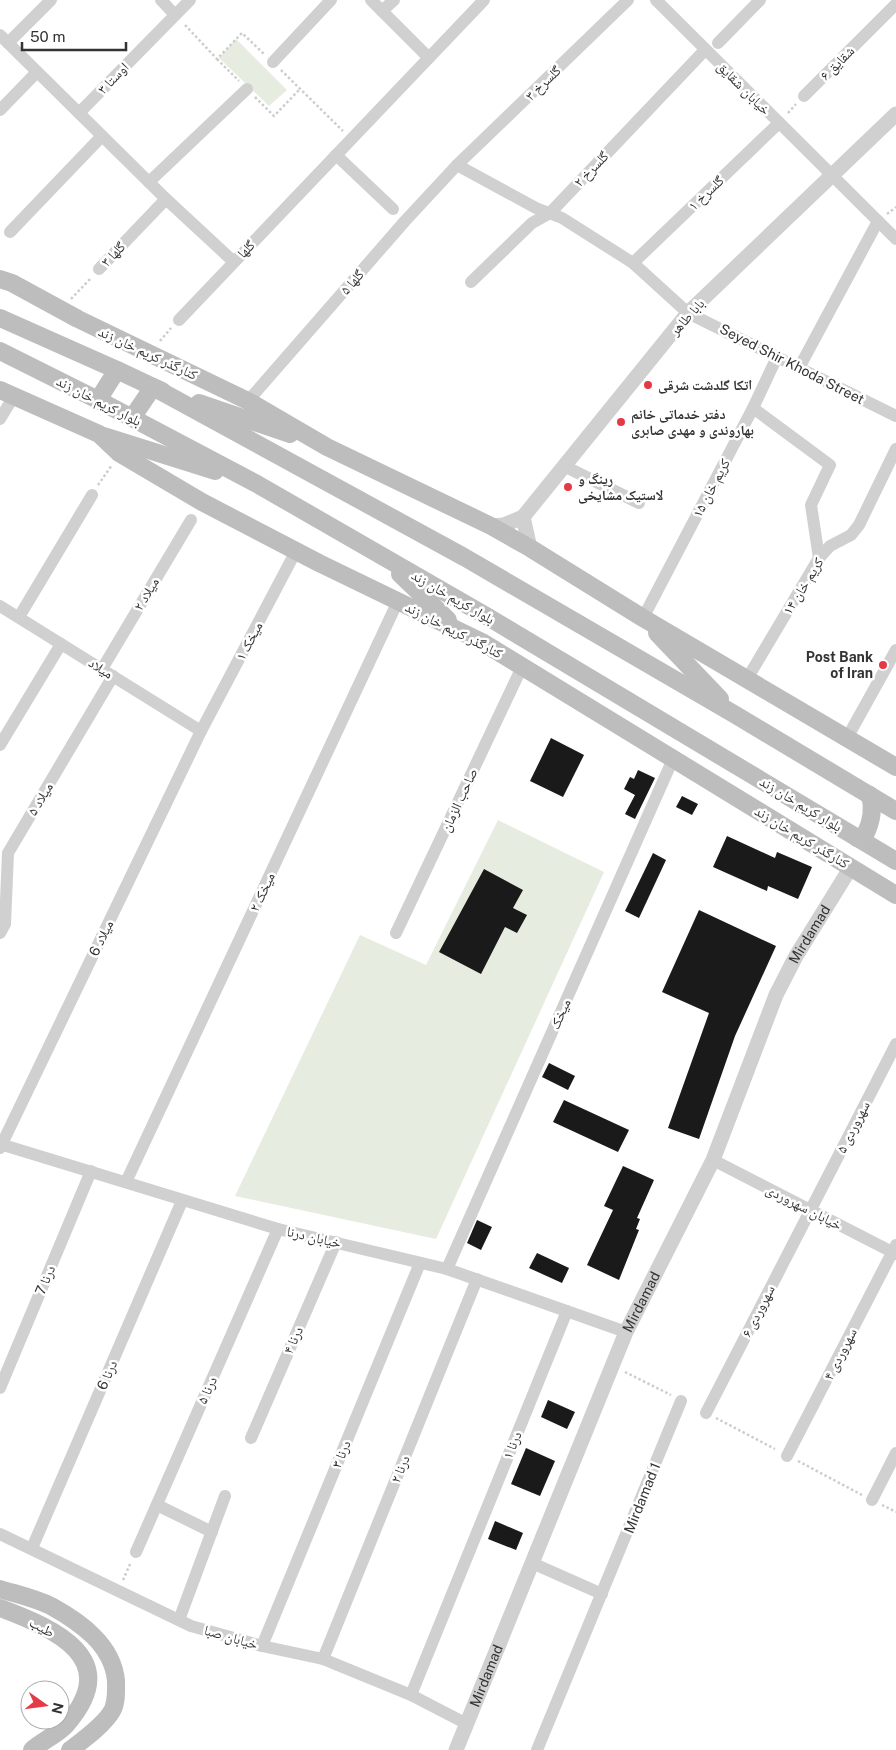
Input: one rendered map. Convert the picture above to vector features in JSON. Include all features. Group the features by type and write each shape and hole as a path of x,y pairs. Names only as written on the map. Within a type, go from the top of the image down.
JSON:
{"main road":[{"name":"کنارگذر کریم خان زند","path":"0,279 248,401 327,447 491,526 896,767"},
{"path":"0,318 152,387 464,557 734,714 896,812"},
{"name":"بلوار کریم خان زند","path":"0,351 98,400 257,484 521,636 896,860"},
{"path":"98,400 117,370"},
{"path":"132,418 152,387"},
{"path":"152,387 327,447"},
{"name":"کنارگذر کریم خان زند","path":"7,393 99,434 119,453 202,502 296,551 482,642 896,895"},
{"path":"99,434 257,484"},
{"path":"382,556 459,631"},
{"path":"643,618 734,714"},
{"path":"857,838 865,835 869,827 873,808 870,795"},
{"path":"0,1589 50,1606 85,1627 104,1647 115,1674 116,1692 112,1710 93,1732 70,1750"},
{"name":"طیب","path":"0,1608 30,1619 68,1641 80,1653 86,1664 89,1682 82,1704 64,1726 32,1750"}],"street":[{"path":"4,39 50,0"},
{"path":"160,0 176,15"},
{"name":"اوستا ۳","path":"79,113 190,0"},
{"path":"273,62 331,0"},
{"path":"371,0 429,58"},
{"path":"382,11 394,0"},
{"name":"گلها","path":"4,39 166,199 234,262 484,0"},
{"name":"گلسرخ ۳","path":"457,165 628,0"},
{"name":"خیابان شقایق","path":"656,0 896,239"},
{"path":"718,42 760,0"},
{"name":"شقایق ۶","path":"804,96 896,4"},
{"name":"گلسرخ ۲","path":"471,282 532,222 550,212 705,50"},
{"path":"0,110 37,72"},
{"path":"149,182 247,89"},
{"name":"بابا طاهر","path":"523,517 688,313 896,114"},
{"name":"گلسرخ ۱","path":"633,263 779,122"},
{"path":"10,232 102,136"},
{"path":"336,155 393,210"},
{"name":"Seyed Shir Khoda Street","path":"457,165 536,208 562,218 633,263 688,313 896,416"},
{"name":"گلها ۵","path":"248,401 405,221 457,165"},
{"name":"گلها ۳","path":"99,269 166,199"},
{"path":"799,368 878,221"},
{"path":"179,320 234,262"},
{"name":"کریم خان ۱۵","path":"643,618 753,408 777,357"},
{"path":"0,419 7,393"},
{"path":"753,408 830,465 812,505 819,558"},
{"name":"کریم خان ۱۴","path":"747,679 819,558 830,546 851,535 896,449"},
{"path":"564,466 639,503"},
{"path":"19,618 92,495"},
{"path":"491,526 504,525 523,517 530,548"},
{"name":"میلاد ۲","path":"102,668 191,520"},
{"name":"میخک ۱","path":"202,731 296,551"},
{"name":"میخک ۲","path":"126,1182 398,602"},
{"name":"میلاد","path":"0,606 202,731"},
{"path":"0,745 61,644"},
{"path":"847,738 896,650"},
{"name":"صاحب الزمان","path":"396,933 522,667"},
{"name":"میلاد ۵","path":"0,932 5,924 8,853 113,676"},
{"name":"میلاد 6","path":"0,1145 202,731"},
{"name":"میخک","path":"447,1269 673,759"},
{"name":"Mirdamad","path":"456,1750 612,1365 626,1332 713,1160 776,995 796,956 850,867"},
{"name":"سهروردی ۵","path":"810,1210 896,1044"},
{"name":"خیابان درنا","path":"0,1145 278,1229 447,1269 626,1332"},
{"name":"خیابان سهروردی","path":"713,1160 810,1210 895,1250"},
{"name":"درنا 7","path":"0,1388 91,1171"},
{"name":"درنا 6","path":"32,1548 182,1201"},
{"name":"سهروردی ۶","path":"706,1412 810,1210"},
{"name":"درنا ۵","path":"136,1552 278,1229"},
{"name":"درنا ۴","path":"251,1438 336,1242"},
{"name":"سهروردی ۴","path":"787,1456 895,1250"},
{"name":"درنا ۳","path":"262,1646 420,1263"},
{"name":"درنا ۲","path":"323,1659 477,1279"},
{"name":"درنا ۱","path":"411,1695 456,1580 567,1311"},
{"name":"Mirdamad 1","path":"537,1750 682,1401"},
{"path":"872,1500 896,1454"},
{"path":"179,1620 225,1496"},
{"path":"157,1504 212,1532"},
{"name":"خیابان صبا","path":"0,1534 191,1626 262,1646 323,1659 411,1695 467,1724"},
{"path":"532,1563 602,1594"}],"path":[{"path":"779,122 804,96"},
{"name":"گلها ۳","path":"61,310 99,269"},
{"path":"150,353 179,320"},
{"path":"92,495 119,453"},
{"path":"612,1365 682,1401"},
{"path":"706,1412 896,1512"},
{"path":"119,1591 136,1552"}],"shaded area":[{"path":"236,39 287,90 269,106 219,58"},
{"path":"498,820 604,872 436,1239 235,1196 360,935 426,965"}],"building":[{"path":"551,738 584,755 563,797 530,781"},
{"path":"638,770 655,778 635,819 625,814 635,795 624,789 630,777 634,779"},
{"path":"682,796 698,804 692,815 676,807"},
{"path":"727,836 775,858 777,852 812,867 798,899 768,886 767,891 713,867"},
{"path":"653,853 666,860 639,918 625,911"},
{"path":"484,869 523,890 513,908 527,915 517,933 505,927 481,974 439,952"},
{"path":"699,910 776,946 735,1036 699,1139 668,1128 709,1013 662,992"},
{"path":"549,1063 575,1076 568,1090 542,1077"},
{"path":"564,1100 629,1130 618,1152 553,1122"},
{"path":"623,1166 654,1180 637,1218 640,1219 636,1229 639,1230 619,1280 587,1265 613,1210 604,1206"},
{"path":"477,1220 492,1227 481,1250 467,1243"},
{"path":"537,1253 569,1268 562,1283 529,1268"},
{"path":"548,1400 575,1412 567,1429 541,1417"},
{"path":"526,1448 555,1461 540,1496 511,1484"},
{"path":"495,1521 523,1533 516,1550 488,1539"}],"place":[{"name":"اتکا گلدشت شرقی","path":"648,385"},
{"name":"دفتر خدماتی خانم بهاروندی و مهدی صابری","path":"621,422"},
{"name":"رینگ و لاستیک مشایخی","path":"568,487"},
{"name":"Post Bank of Iran","path":"883,665"}]}
